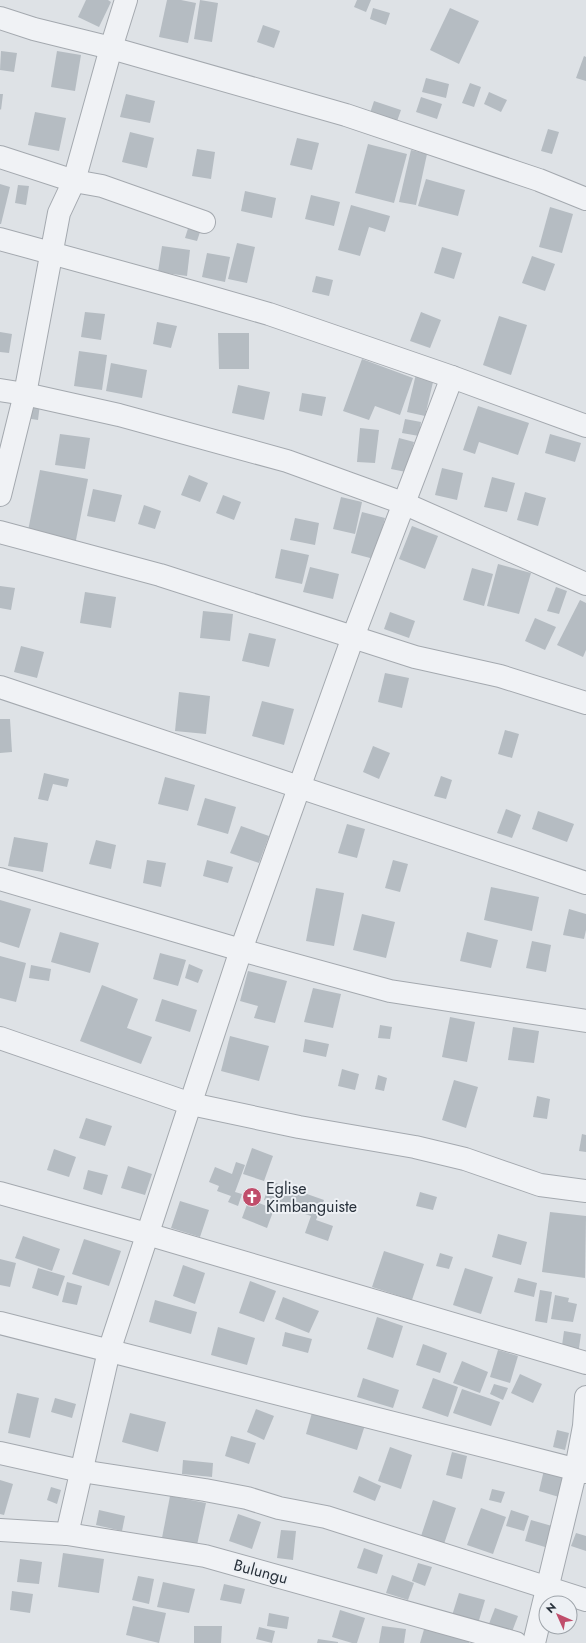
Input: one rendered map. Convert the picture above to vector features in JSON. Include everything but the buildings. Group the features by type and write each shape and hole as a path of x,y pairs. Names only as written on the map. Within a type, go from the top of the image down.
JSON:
{"street":[{"path":"0,495 25,394 59,213 74,181 126,0"},
{"path":"0,18 34,29 111,48 346,115 539,180 586,199"},
{"path":"0,157 74,181 102,186 204,222"},
{"path":"0,240 51,252 269,314 452,377 586,426"},
{"path":"67,1534 109,1351 241,950 353,637 452,377"},
{"path":"0,390 25,394 119,415 273,457 404,503 586,584"},
{"path":"0,532 160,575 415,657 500,676 586,703"},
{"path":"0,687 586,883"},
{"path":"0,879 241,950 390,991 586,1021"},
{"path":"0,1038 191,1104 299,1127 415,1147 465,1159 540,1185 586,1191"},
{"path":"0,1193 147,1234 586,1363"},
{"path":"0,1323 581,1471"},
{"path":"534,1643 546,1587 581,1471 586,1397"},
{"path":"0,1453 81,1471 247,1498 279,1508 326,1517 586,1600"},
{"name":"Bulungu","path":"0,1530 67,1534 206,1556 516,1643"}],"place":[{"name":"Eglise Kimbanguiste","path":"252,1197"}]}
